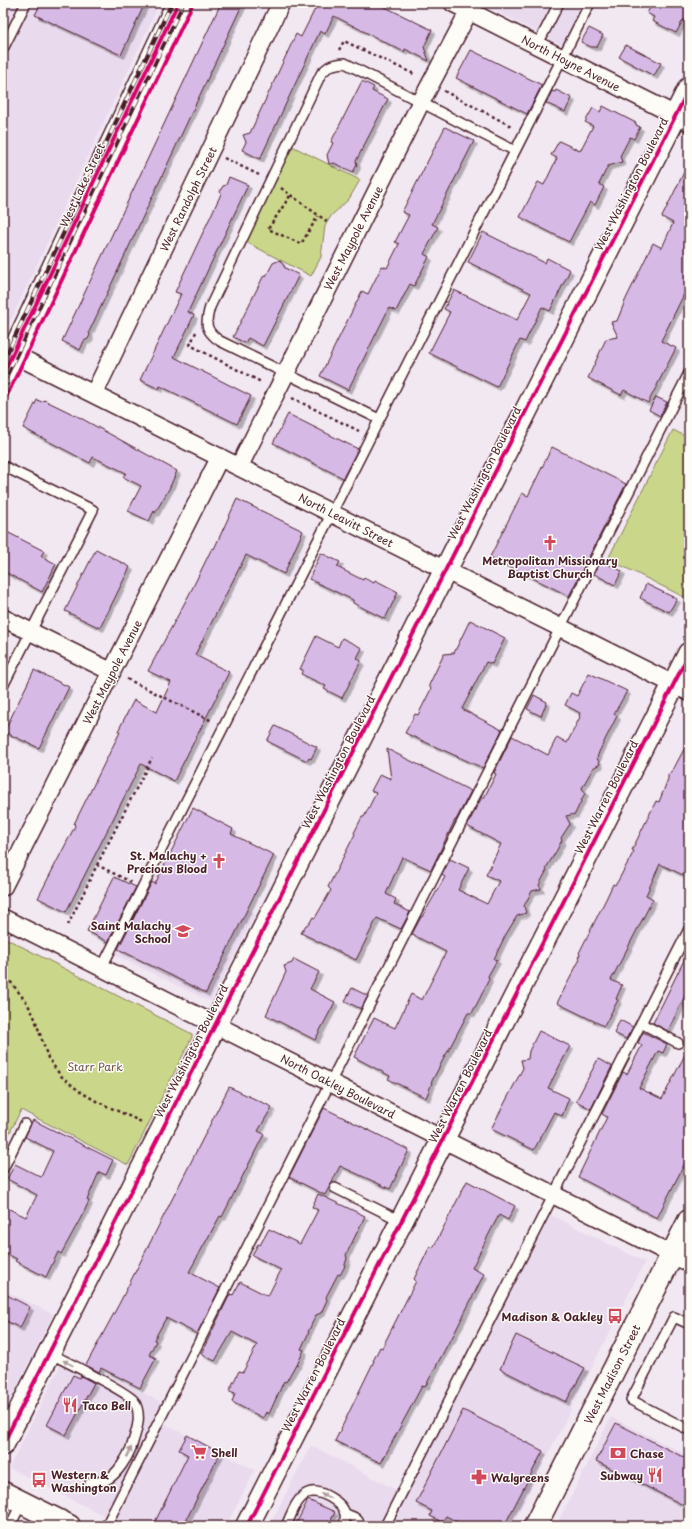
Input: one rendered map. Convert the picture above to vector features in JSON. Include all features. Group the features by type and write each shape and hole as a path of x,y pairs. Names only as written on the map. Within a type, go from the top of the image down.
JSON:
{"street":[{"name":"West Lake Street","path":"3,374 8,351 178,3"},
{"name":"West Randolph Street","path":"94,394 281,3"},
{"name":"North Hoyne Avenue","path":"453,3 682,119"},
{"name":"West Maypole Avenue","path":"238,467 421,102 469,11"},
{"name":"West Washington Boulevard","path":"3,1444 445,570 682,119 689,89"},
{"name":"North Leavitt Street","path":"8,351 681,688"},
{"name":"West Maypole Avenue","path":"3,887 220,457"},
{"path":"3,618 112,672"},
{"name":"West Warren Boulevard","path":"247,1526 443,1139 681,688 689,654"},
{"name":"North Oakley Boulevard","path":"3,918 681,1259"},
{"name":"West Madison Street","path":"535,1526 681,1259 689,1221"},
{"path":"3,1493 69,1526"}],"lane":[{"path":"3,49 26,3"},
{"path":"537,46 559,3"},
{"path":"102,967 590,3"},
{"path":"379,419 286,372 220,341 211,335 207,329 207,319 210,307 321,74 328,66 345,63 515,151"},
{"path":"106,1526 689,373"},
{"path":"3,466 93,510 3,686"},
{"path":"385,1526 641,1024 688,935"},
{"path":"641,1024 678,1043"},
{"path":"3,1169 25,1124"},
{"path":"335,1188 401,1221"},
{"path":"689,1324 674,1317 631,1400 689,1430"},
{"path":"49,1353 119,1390 133,1400 138,1411 138,1426 130,1452 116,1473 107,1480 90,1483"},
{"path":"286,1526 300,1499 308,1492 318,1492 340,1504 345,1514 344,1526"},
{"path":"10,1526 22,1502"},
{"path":"345,1514 354,1516 360,1522 360,1526"}],"path":[{"path":"443,90 524,133"},
{"path":"290,196 268,229 301,244 318,216"},
{"path":"290,396 370,437"},
{"path":"112,672 223,727"},
{"path":"68,925 152,758"},
{"path":"97,865 142,888"},
{"path":"3,972 27,1003 34,1016 48,1058 60,1076 79,1091 96,1101 142,1122"}],"shaded area":[{"path":"3,3 160,3 3,337"},
{"path":"481,3 590,3 567,48"},
{"name":"Saint Malachy School","path":"153,864 255,914 211,1002 109,952"},
{"path":"545,1212 645,1262 512,1526 269,1526 311,1445 402,1493"},
{"path":"3,1290 53,1314 3,1415"},
{"path":"66,1354 167,1405 159,1421 255,1470 226,1526 124,1526 9,1468"},
{"path":"611,1417 689,1456 689,1526 556,1526"}],"green space":[{"path":"292,146 360,180 349,199 331,216 325,226 321,257 311,276 246,242"},
{"path":"673,430 689,438 688,599 608,559"},
{"name":"Starr Park","path":"3,937 192,1034 192,1037 128,1165 21,1110 3,1146"}],"building":[{"path":"41,3 145,3 121,55 35,15"},
{"path":"221,3 243,3 89,332 90,335 88,339 84,341 80,350 62,341"},
{"path":"308,3 377,3 432,30 424,47 429,61 405,49 404,52 334,16 325,34 320,31 260,159 242,150 246,142 243,135 250,133 296,34 301,37 316,7"},
{"path":"653,3 689,3 689,19 683,20 676,33 652,21 654,17 647,13"},
{"path":"589,28 603,35 597,47 591,47 581,42"},
{"path":"626,45 661,63 654,76 619,57"},
{"path":"471,50 542,85 527,114 456,78"},
{"path":"362,81 374,87 372,91 388,99 356,161 357,165 353,172 334,163 329,164 327,155 333,143 331,142"},
{"path":"556,90 572,98 565,112 546,103 552,91 555,92"},
{"path":"603,106 636,123 636,125 640,127 634,139 630,137 620,156 622,162 608,166 599,184 604,187 595,205 590,202 569,242 520,217 538,182 544,185 557,158 551,155 559,141 580,151 593,126 585,122 593,108 600,112"},
{"path":"445,127 474,141 432,224 438,227 424,254 429,257 414,286 410,284 396,311 389,308 348,390 320,376 362,291 368,294 382,266 387,268 399,244 395,242 409,215 402,212"},
{"path":"689,162 689,284 661,341 676,348 648,403 624,390 621,395 588,378 606,339 618,337 611,322 617,321 653,243 662,248 673,223 662,217"},
{"path":"229,177 248,185 188,312 194,315 174,357 251,396 237,424 160,386 159,389 140,380 181,294 175,292 221,194 220,191 223,186 226,185"},
{"path":"483,232 545,263 547,258 570,270 550,311 542,307 525,342 520,340 497,387 429,353 450,312 444,309 454,290 517,320 531,293 468,262"},
{"path":"280,260 285,268 299,275 263,346 248,338 245,343 233,337 264,275 266,276 273,263"},
{"path":"656,397 667,402 660,416 649,410"},
{"path":"37,400 42,402 44,400 77,416 177,471 169,489 149,521 128,511 141,486 123,477 126,473 93,457 90,463 23,428"},
{"path":"288,414 358,449 343,478 273,443"},
{"name":"Metropolitan Missionary Baptist Church","path":"552,447 626,484 569,596 490,557 522,493 528,496"},
{"path":"237,499 303,531 284,574 246,555 195,655 229,672 210,710 174,781 141,764 66,912 38,898 75,826 74,824 120,732 118,731 134,700 157,712 171,682 148,671 191,591 212,548 214,549"},
{"path":"3,530 44,551 41,556 56,564 42,592 3,571"},
{"path":"96,549 130,567 100,628 65,611"},
{"path":"321,553 340,562 337,567 363,580 364,578 374,583 375,580 398,592 385,619 353,603 353,600 309,579"},
{"path":"601,561 622,571 615,585 594,574"},
{"path":"646,584 677,599 669,612 640,598"},
{"path":"470,620 505,638 492,664 486,662 462,709 502,730 483,768 405,733 415,714 418,715 431,689 429,685 444,654 454,653"},
{"path":"316,636 338,647 342,638 362,648 357,658 361,661 342,698 324,689 326,686 301,674 303,670 300,669"},
{"path":"34,670 69,687 39,748 4,732"},
{"path":"589,673 627,691 614,714 617,716 599,752 597,758 600,764 593,768 582,788 585,793 575,814 566,816 570,824 546,868 547,870 539,885 541,889 532,891 524,906 526,913 517,916 505,936 494,959 497,960 488,976 489,979 480,998 472,1013 468,1013 431,1083 426,1098 388,1079 390,1076 354,1057 374,1018 395,1028 411,994 422,1000 446,952 412,934 445,877 442,875 450,859 469,868 458,890 487,904 499,881 486,875 501,844 467,826 482,797 484,798 496,774 494,773 512,736 548,755 557,737 567,743 580,717 580,713 565,705 571,693 577,696"},
{"path":"534,695 547,702 541,716 527,709"},
{"path":"275,726 317,747 311,759 309,758 307,761 267,741"},
{"path":"689,740 689,878 660,864 646,895 653,899 611,980 622,985 616,999 618,1000 604,1026 557,1003 580,959 578,958 579,953 613,884 615,885 618,881 634,851 632,850 656,801 659,802 668,779 668,775 674,768"},
{"path":"387,749 471,791 431,870 402,857 386,894 396,899 394,904 410,912 401,929 377,918 356,960 301,933 313,917 315,918 331,890 328,887 362,817 364,817 376,793 371,791 380,774 391,779"},
{"path":"193,808 233,829 231,834 274,855 206,993 118,949 152,882 155,884"},
{"path":"114,877 136,887 108,942 87,931"},
{"path":"689,950 689,987 668,1031 653,1023"},
{"path":"294,959 319,972 310,989 335,1002 315,1040 266,1015 286,972 284,966 292,963"},
{"path":"352,988 368,996 361,1009 345,1001"},
{"path":"620,1020 633,1027 626,1039 614,1033"},
{"path":"539,1031 570,1046 548,1088 569,1098 562,1116 554,1112 534,1150 491,1129 523,1068 521,1060 528,1059 529,1051"},
{"path":"643,1032 667,1044 663,1053 658,1051 639,1088 662,1099 689,1047 689,1155 657,1218 578,1177 607,1117 602,1114 623,1072 627,1074 642,1045 638,1043"},
{"path":"598,1059 612,1066 591,1109 576,1101"},
{"path":"229,1087 272,1107 258,1131 264,1134 222,1217 220,1216 189,1272 220,1288 197,1334 166,1318 154,1340 156,1341 149,1355 156,1358 140,1388 101,1368 99,1372 86,1365 119,1304"},
{"path":"324,1108 409,1150 390,1189 340,1166 325,1195 289,1177"},
{"path":"33,1120 113,1160 106,1175 99,1172 87,1200 89,1201 84,1212 61,1254 58,1252 46,1277 15,1261 17,1259 3,1252 3,1206 26,1217 37,1195 7,1179 15,1164 41,1177 53,1151 25,1137"},
{"path":"467,1181 515,1206 508,1220 499,1215 490,1232 472,1268 484,1274 451,1340 425,1387 422,1386 381,1463 335,1441 380,1347 382,1348 416,1281 414,1279 430,1246 433,1248"},
{"path":"318,1194 365,1216 346,1255 347,1258 344,1268 340,1275 338,1274 326,1297 327,1300 321,1313 316,1315 308,1332 301,1349 304,1350 297,1365 296,1364 286,1382 284,1381 269,1414 266,1412 263,1418 232,1402 235,1393 229,1391 239,1371 243,1372 257,1345 232,1332 215,1361 201,1354 230,1294 233,1295 240,1282 268,1296 281,1270 252,1255 258,1244 260,1245 269,1229 300,1244 318,1210 312,1207"},
{"path":"3,1293 30,1307 20,1328 3,1319"},
{"path":"516,1335 585,1368 566,1402 500,1369"},
{"name":"Taco Bell","path":"73,1375 80,1378 81,1376 94,1383 66,1435 47,1425"},
{"name":"Walgreens","path":"463,1410 543,1451 504,1526 465,1526 446,1516 442,1522 430,1516 432,1511 416,1503"},
{"path":"616,1423 689,1460 689,1508 596,1461"},
{"name":"Shell","path":"187,1435 220,1453 183,1526 153,1526 188,1455 179,1450"},
{"path":"308,1500 335,1512 328,1526 295,1526"}],"railway":[{"path":"3,362 172,3"},
{"path":"3,383 183,3"}],"cycle path":[{"path":"3,374 178,3"},
{"path":"3,404 193,3"},
{"path":"3,1444 689,89"},
{"path":"247,1526 689,654"}],"place":[{"name":"Metropolitan Missionary Baptist Church","path":"550,543"},
{"name":"St. Malachy + Precious Blood","path":"219,861"},
{"name":"Saint Malachy School","path":"183,931"},
{"name":"Madison & Oakley","path":"615,1316"},
{"name":"Taco Bell","path":"70,1405"},
{"name":"Shell","path":"199,1452"},
{"name":"Chase","path":"618,1453"},
{"name":"Subway","path":"655,1475"},
{"name":"Walgreens","path":"479,1477"},
{"name":"Western & Washington","path":"39,1480"}]}
